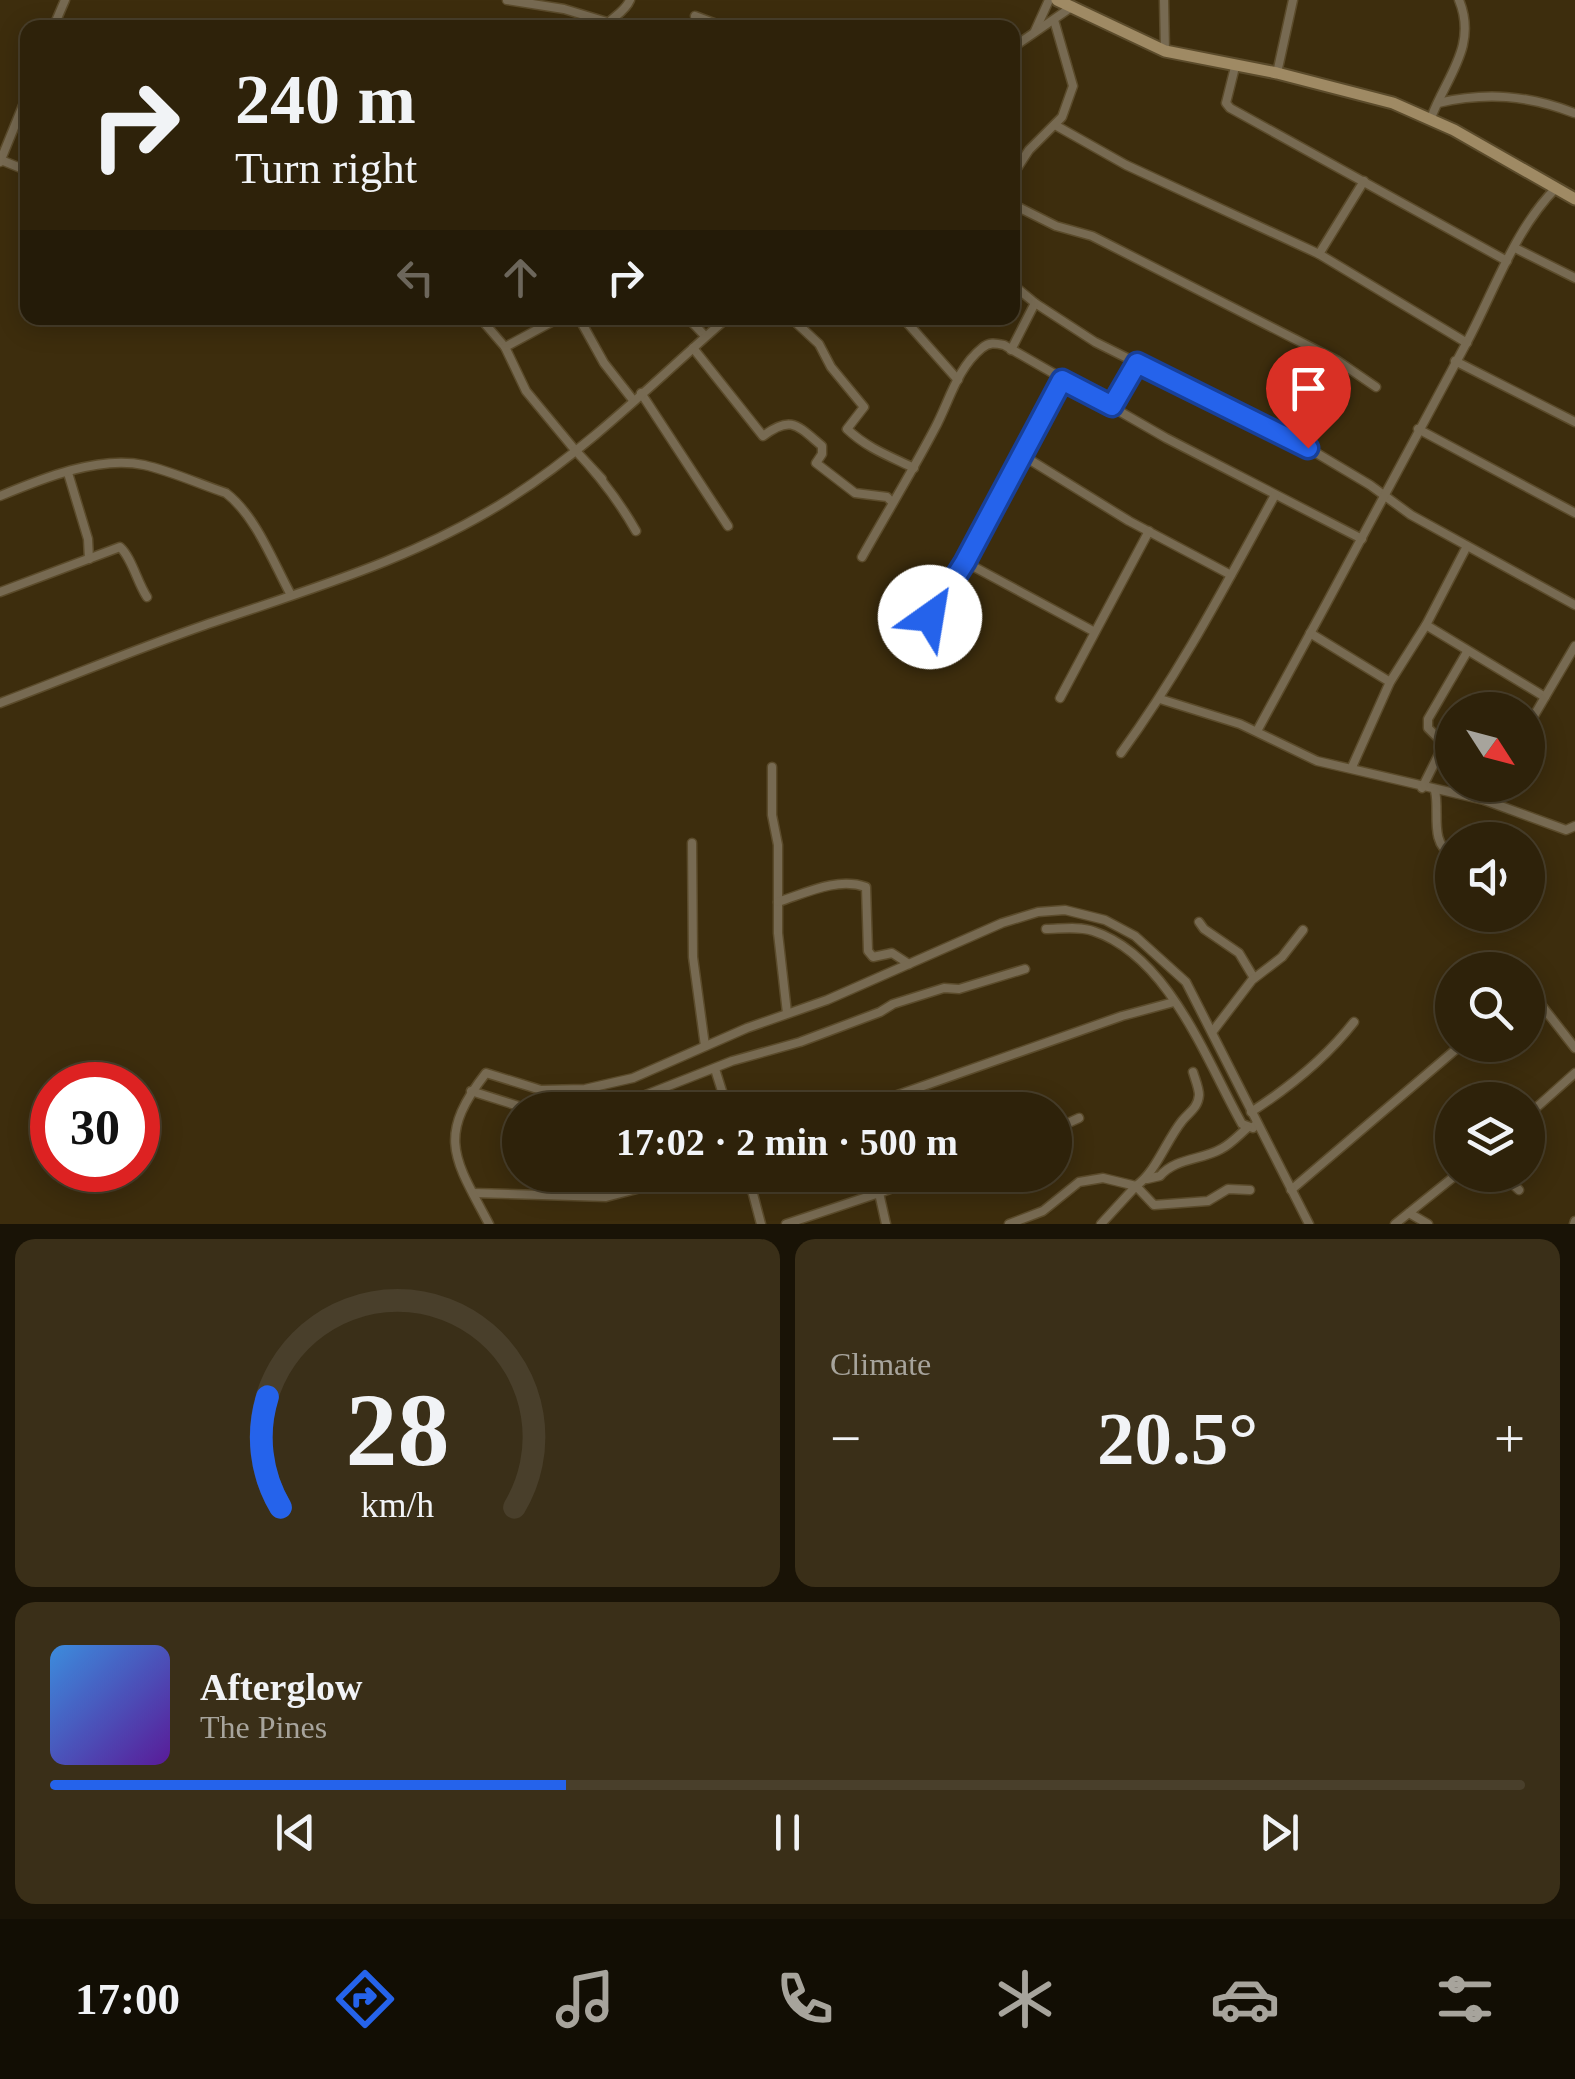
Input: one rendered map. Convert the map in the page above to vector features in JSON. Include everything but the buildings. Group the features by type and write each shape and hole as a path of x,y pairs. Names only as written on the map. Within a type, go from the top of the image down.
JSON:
{"street":[{"path":"507,0 564,9 593,20"},
{"path":"613,20 630,0"},
{"path":"1035,31 1049,0"},
{"path":"1057,0 1166,51 1278,73 1393,103 1431,118 1575,199"},
{"path":"1164,0 1166,51"},
{"path":"1278,73 1294,0"},
{"path":"1431,118 1464,46 1465,20 1459,0"},
{"path":"1020,42 1072,6"},
{"path":"695,16 706,20"},
{"path":"1020,164 1062,117 1074,80 1054,20"},
{"path":"1235,66 1226,103 1230,108 1278,138 1507,261"},
{"path":"1438,102 1512,95 1574,113"},
{"path":"0,161 20,112"},
{"path":"1055,125 1142,174 1319,254 1467,343"},
{"path":"1319,254 1364,181"},
{"path":"1257,730 1386,497 1418,428 1467,343 1507,261 1544,200 1557,188"},
{"path":"1020,208 1056,226 1092,236 1338,361 1376,386"},
{"path":"1515,248 1575,278"},
{"path":"1020,291 1078,332 1308,448 1467,546 1575,605"},
{"path":"1011,350 1035,304"},
{"path":"486,325 505,347 526,391 602,479 636,531"},
{"path":"505,347 546,325"},
{"path":"583,325 604,363 633,400"},
{"path":"695,325 705,336"},
{"path":"0,702 392,559 474,520 575,450 718,325"},
{"path":"799,325 820,344 831,367 864,407 847,429 869,450 914,468"},
{"path":"909,325 958,380"},
{"path":"862,557 914,468 958,380 983,346 996,344 1362,539"},
{"path":"693,348 762,436 782,422 790,423 822,446 816,463 855,493 886,497 892,502"},
{"path":"1455,360 1575,422"},
{"path":"1112,406 1137,363"},
{"path":"930,617 965,562 1062,380"},
{"path":"641,393 728,526"},
{"path":"1418,428 1571,511 1575,497"},
{"path":"1022,455 1148,532 1231,575"},
{"path":"0,496 83,466 143,464 226,493 257,533 291,595"},
{"path":"68,473 88,539 90,559"},
{"path":"1120,753 1160,700 1203,630 1274,494"},
{"path":"1060,698 1148,532"},
{"path":"1352,767 1390,682 1426,625 1467,546"},
{"path":"0,592 123,549 146,597"},
{"path":"965,562 1093,631"},
{"path":"1426,625 1536,692"},
{"path":"1310,634 1390,682"},
{"path":"1545,697 1575,646"},
{"path":"1422,788 1444,744 1428,728 1428,718 1467,652"},
{"path":"1160,700 1257,730 1316,761 1435,790"},
{"path":"772,767 787,1013"},
{"path":"1489,802 1566,830 1575,826"},
{"path":"692,843 693,956 705,1046"},
{"path":"778,902 833,885 851,882 866,887 868,951 873,957 892,953 910,964"},
{"path":"488,1224 458,1161 453,1131 472,1091 486,1073 541,1090 586,1089 633,1078 827,1000 1002,923 1058,910 1083,914 1135,936 1186,982 1310,1224"},
{"path":"1199,922 1238,953 1254,978"},
{"path":"1046,929 1090,930 1125,947 1154,972 1242,1124 1253,1128 1257,1123"},
{"path":"1213,1031 1254,978 1282,957 1303,930"},
{"path":"654,1092 800,1042 908,999 1025,969"},
{"path":"907,1092 1122,1016 1174,1002"},
{"path":"1545,1010 1575,1048"},
{"path":"1251,1112 1322,1058 1354,1022"},
{"path":"1291,1190 1441,1062"},
{"path":"715,1069 722,1092"},
{"path":"1146,1179 1183,1119 1196,1108 1200,1093 1192,1072"},
{"path":"1545,1099 1575,1073"},
{"path":"472,1091 502,1101"},
{"path":"1072,1122 1080,1118"},
{"path":"1101,1224 1146,1179 1160,1176 1168,1168 1201,1154 1217,1152 1247,1128"},
{"path":"1009,1224 1043,1211 1078,1182 1104,1178 1136,1186 1154,1206 1208,1202 1228,1190 1250,1190"},
{"path":"473,1194 606,1197 625,1192"},
{"path":"753,1192 762,1224"},
{"path":"1396,1224 1435,1192"},
{"path":"786,1224 879,1193 886,1224"},
{"path":"1409,1213 1428,1224"}],"route":[{"path":"930,617 965,562 1062,380 1112,406 1137,363 1308,448"}]}
